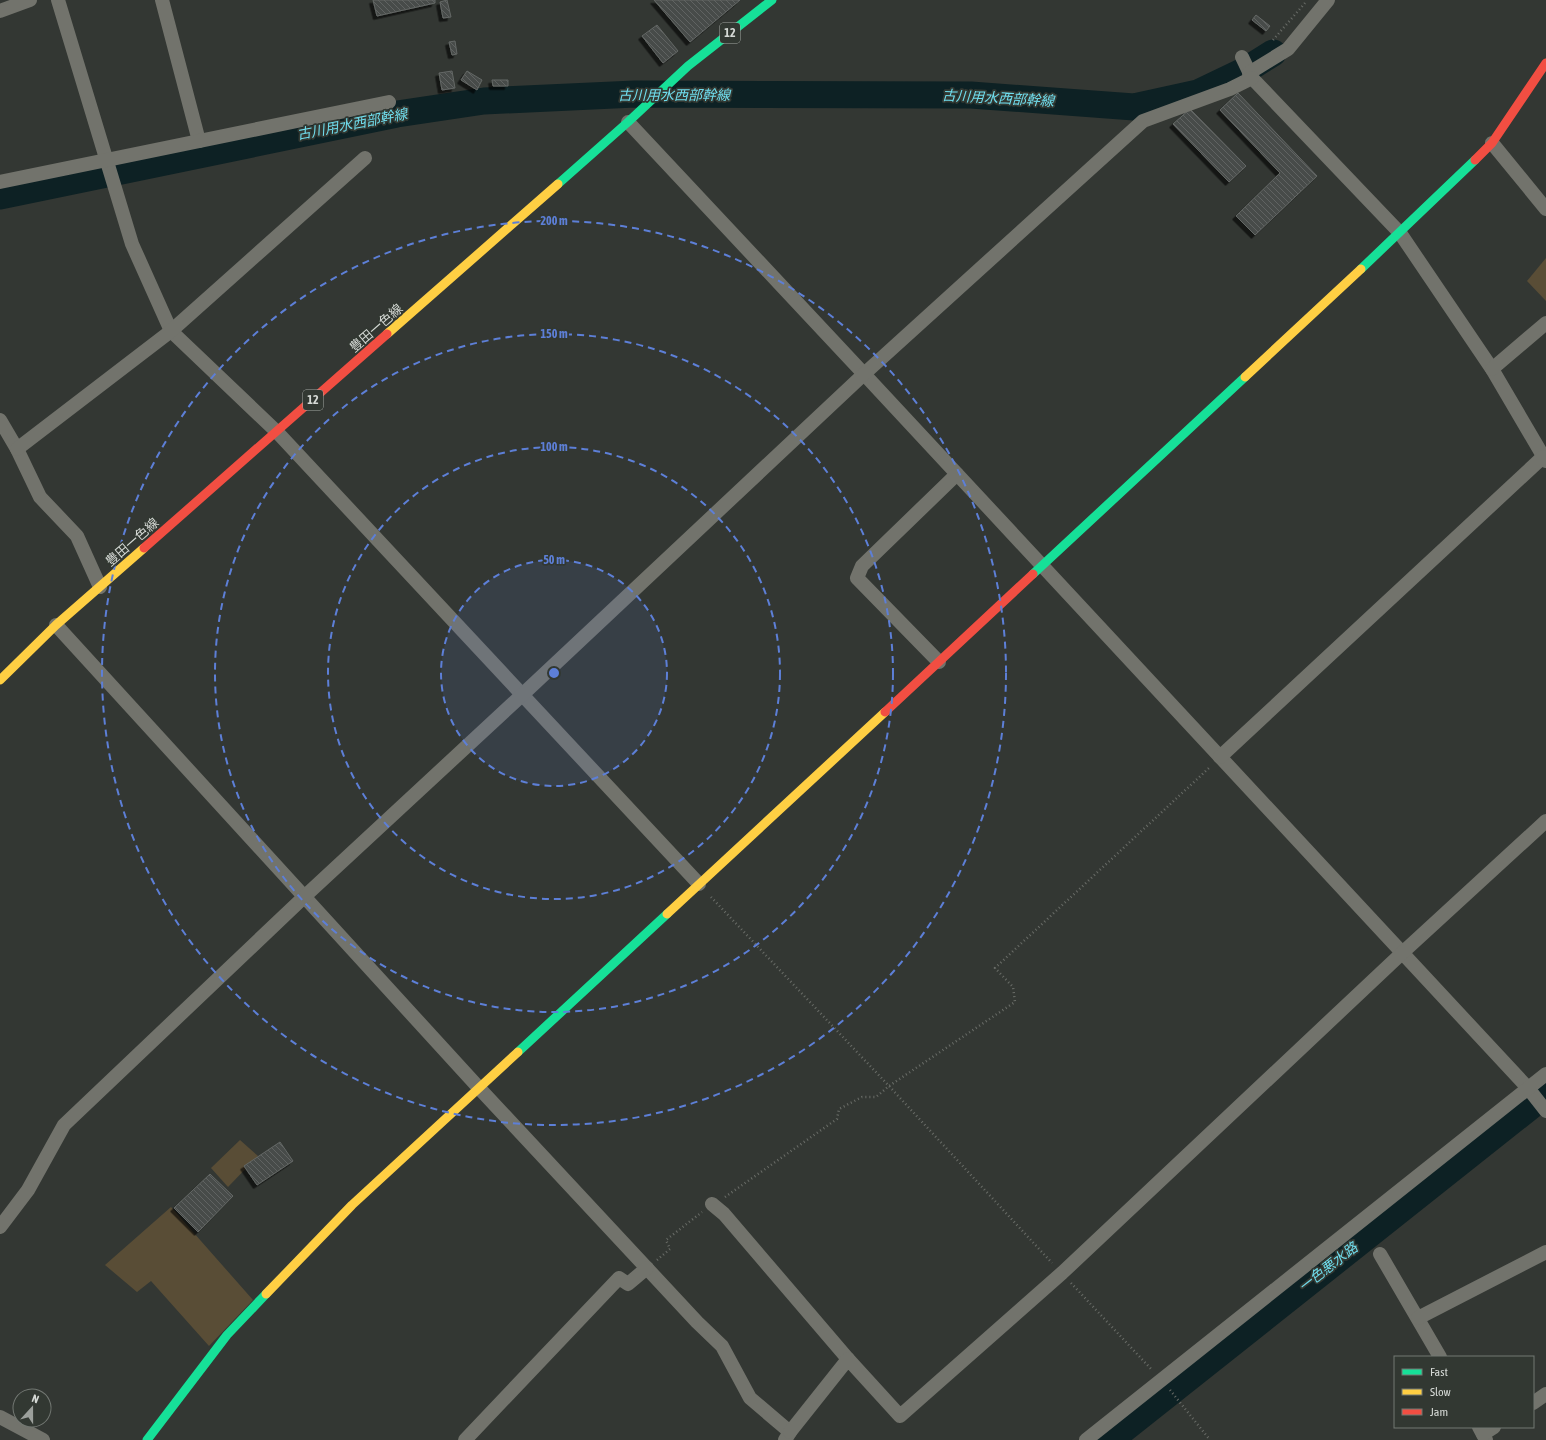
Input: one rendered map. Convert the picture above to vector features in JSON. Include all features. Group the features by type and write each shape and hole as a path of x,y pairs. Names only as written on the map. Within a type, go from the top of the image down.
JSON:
{"street":[{"path":"0,11 30,0"},
{"path":"58,0 132,244 172,331 277,432 699,884"},
{"path":"162,0 199,141"},
{"name":"豊田一色線","path":"2,675 56,625 628,122 688,66 772,0"},
{"path":"0,1227 28,1190 64,1125 304,897 864,374 1143,121 1230,89 1288,49 1328,0"},
{"path":"1220,757 1544,459 1492,369 1400,233 1251,75 1242,57"},
{"path":"147,1440 227,1335 352,1205 1043,566 1400,233 1492,143 1546,63"},
{"path":"0,182 389,102"},
{"path":"628,122 1043,566 1401,954 1528,1088 1546,1111"},
{"path":"1492,143 1546,209"},
{"path":"18,449 172,331 365,158"},
{"path":"1492,369 1546,323"},
{"path":"1,424 18,449 40,496 77,536 100,587"},
{"path":"939,662 857,578 862,566 957,474"},
{"path":"56,625 479,1088 697,1322 722,1346 750,1398 788,1436 848,1359"},
{"path":"712,1204 724,1214 848,1359 900,1416 1062,1273 1401,954 1546,821"},
{"path":"1086,1440 1546,1074"},
{"path":"1418,1318 1546,1252"},
{"path":"1380,1254 1439,1356"},
{"path":"465,1440 619,1278 628,1284 647,1268"},
{"path":"1534,1402 1546,1394"},
{"path":"0,1417 43,1440"}],"path":[{"path":"1269,45 1308,0"},
{"path":"647,1268 670,1249 666,1240 712,1204 727,1196 837,1119 839,1110 862,1097 876,1097 888,1086 1015,1002 1013,987 995,968 1220,757"},
{"path":"699,884 1162,1380 1210,1440"}],"shaded area":[{"path":"1546,258 1546,301 1527,281"},
{"path":"240,1140 258,1156 228,1187 211,1168"},
{"path":"171,1207 253,1300 209,1346 151,1281 137,1292 105,1265"}],"building":[{"path":"373,0 435,0 435,3 377,16"},
{"path":"447,0 451,17 443,18 440,2"},
{"path":"654,0 740,0 690,42"},
{"path":"1256,15 1270,26 1266,31 1252,20"},
{"path":"657,25 678,51 663,63 642,36"},
{"path":"455,41 457,54 452,55 449,42"},
{"path":"452,71 455,88 442,90 439,73"},
{"path":"467,71 482,80 477,90 461,80"},
{"path":"492,80 508,80 508,86 493,86"},
{"path":"1238,93 1317,176 1255,235 1236,216 1280,173 1220,110"},
{"path":"1190,109 1246,166 1229,182 1173,124"},
{"path":"280,1142 293,1161 257,1185 244,1166"},
{"path":"210,1174 233,1196 198,1232 174,1208"}],"waterway":[{"name":"古川用水西部幹線","path":"0,196 397,114 484,101 635,94 971,95 1134,107 1198,93 1246,70 1273,53"},
{"name":"一色悪水路","path":"1110,1440 1546,1094"}],"traffic: fast":[{"path":"558,184 688,66 772,0"},
{"path":"1361,269 1475,160"},
{"path":"1033,574 1245,377"},
{"path":"518,1052 667,914"},
{"path":"147,1440 227,1335 266,1294"}],"traffic: slow":[{"path":"387,334 558,184"},
{"path":"1245,377 1361,269"},
{"path":"0,680 56,625 144,548"},
{"path":"667,914 885,712"},
{"path":"266,1294 352,1205 518,1052"}],"traffic: jam":[{"path":"1475,160 1492,143 1546,63"},
{"path":"144,548 387,334"},
{"path":"885,712 1033,574"}]}
